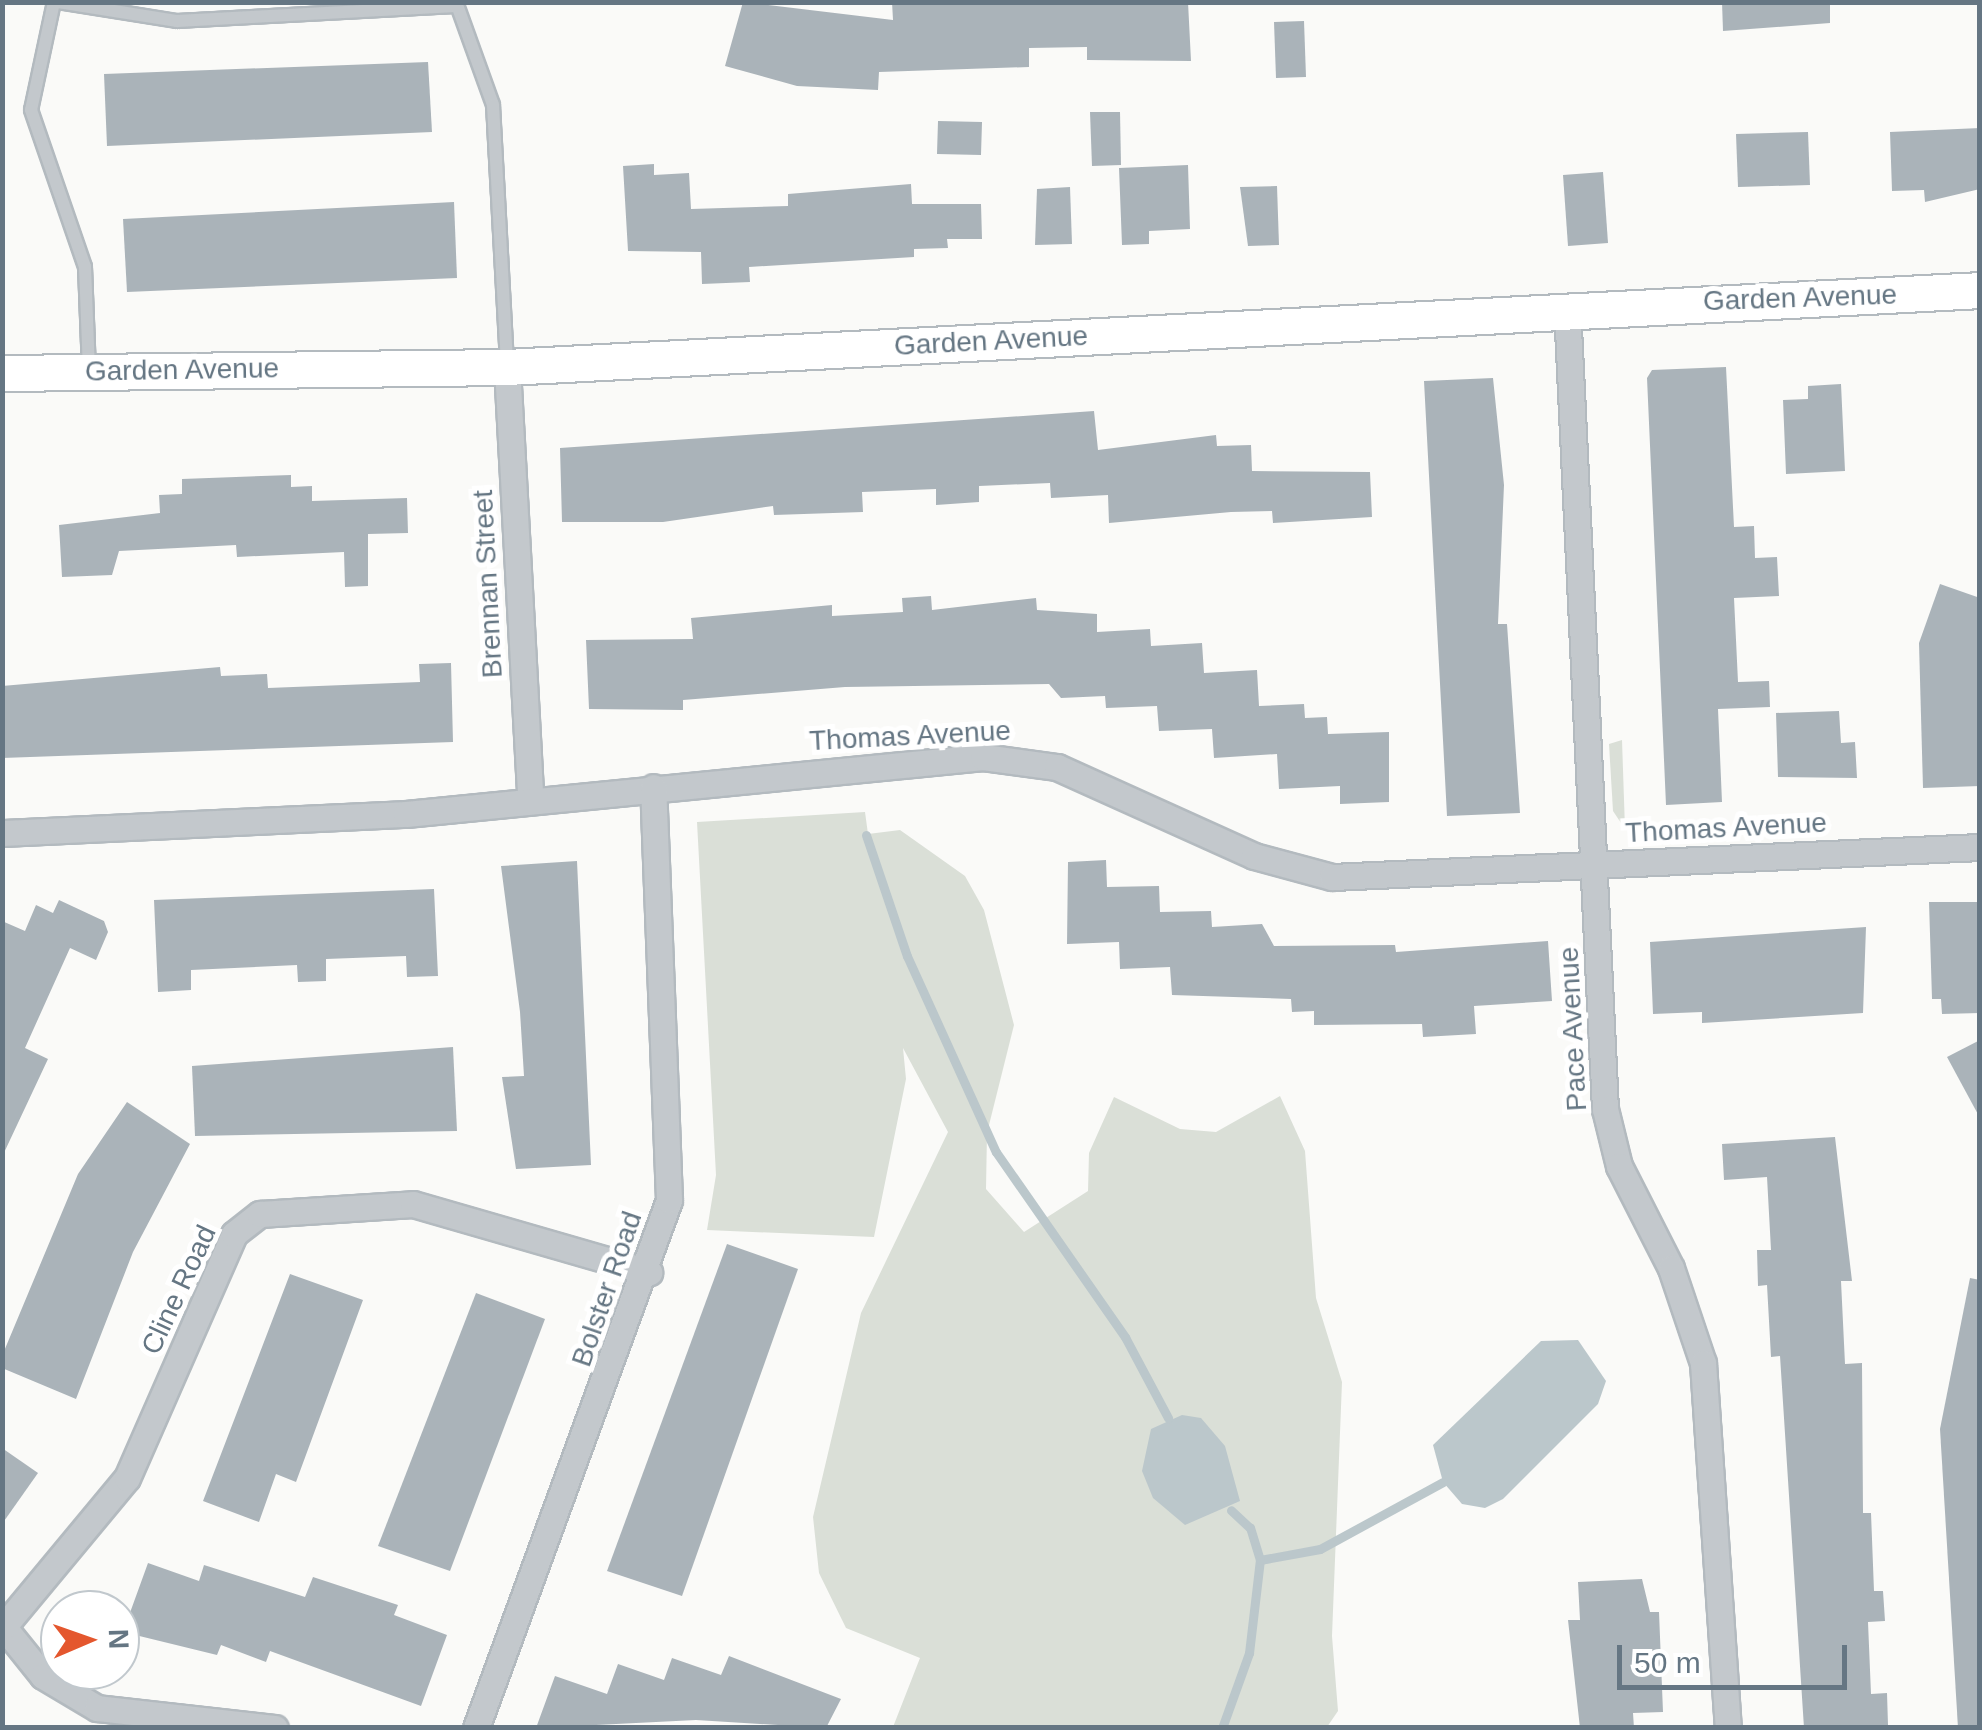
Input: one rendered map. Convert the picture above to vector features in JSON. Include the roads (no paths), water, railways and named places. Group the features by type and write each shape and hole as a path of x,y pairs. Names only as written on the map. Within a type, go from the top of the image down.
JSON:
{"street":[{"name":"Garden Avenue","path":"2,373 507,367 1567,308 1980,290"},
{"name":"Pace Avenue","path":"1567,308 1608,1130 1690,1317 1713,1413 1728,1728"},
{"name":"Brennan Street","path":"507,367 530,798"},
{"name":"Thomas Avenue","path":"2,833 406,814 530,798 1023,760 1304,873 1980,848"},
{"name":"Bolster Road","path":"476,1728 649,1272 672,1149 653,788"},
{"name":"Cline Road","path":"3,1626 128,1478 234,1234 260,1214 413,1204 649,1272"},
{"path":"3,1626 43,1676 97,1708 275,1728"}],"lane":[{"path":"89,371 85,267 31,110 56,2 177,21 456,4 493,105 507,367"}],"waterway":[{"path":"866,835 907,956 996,1152 1125,1337 1168,1418"},
{"path":"1260,1560 1320,1549 1443,1482"},
{"path":"1222,1728 1249,1653 1260,1560 1250,1528 1231,1510"}]}
